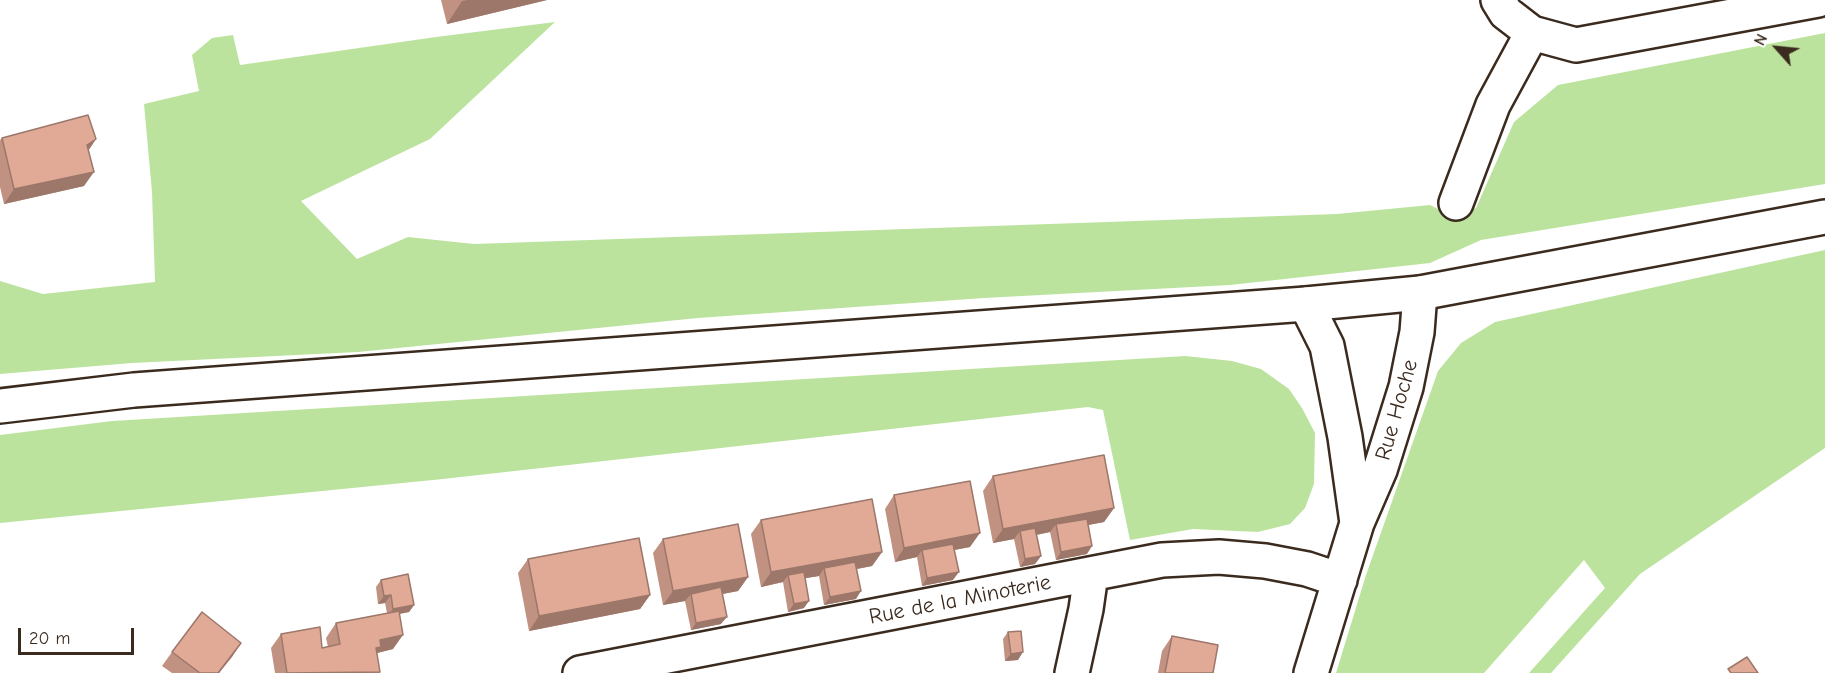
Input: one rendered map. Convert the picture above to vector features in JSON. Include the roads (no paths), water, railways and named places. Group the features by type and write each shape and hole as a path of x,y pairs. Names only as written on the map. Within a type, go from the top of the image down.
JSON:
{"street":[{"path":"1498,0 1506,13 1532,33 1576,45 1818,0"},
{"path":"1456,203 1493,105 1532,33"},
{"path":"0,406 134,390 1306,304 1419,293 1825,217"},
{"name":"Rue Hoche","path":"1311,673 1357,522 1380,470 1406,387 1417,332 1419,293"},
{"name":"Rue Hoche","path":"1306,304 1327,346 1345,437 1357,522"},
{"name":"Rue de la Minoterie","path":"580,673 1162,560 1220,557 1265,561 1340,580"},
{"path":"1072,673 1091,574"}]}
